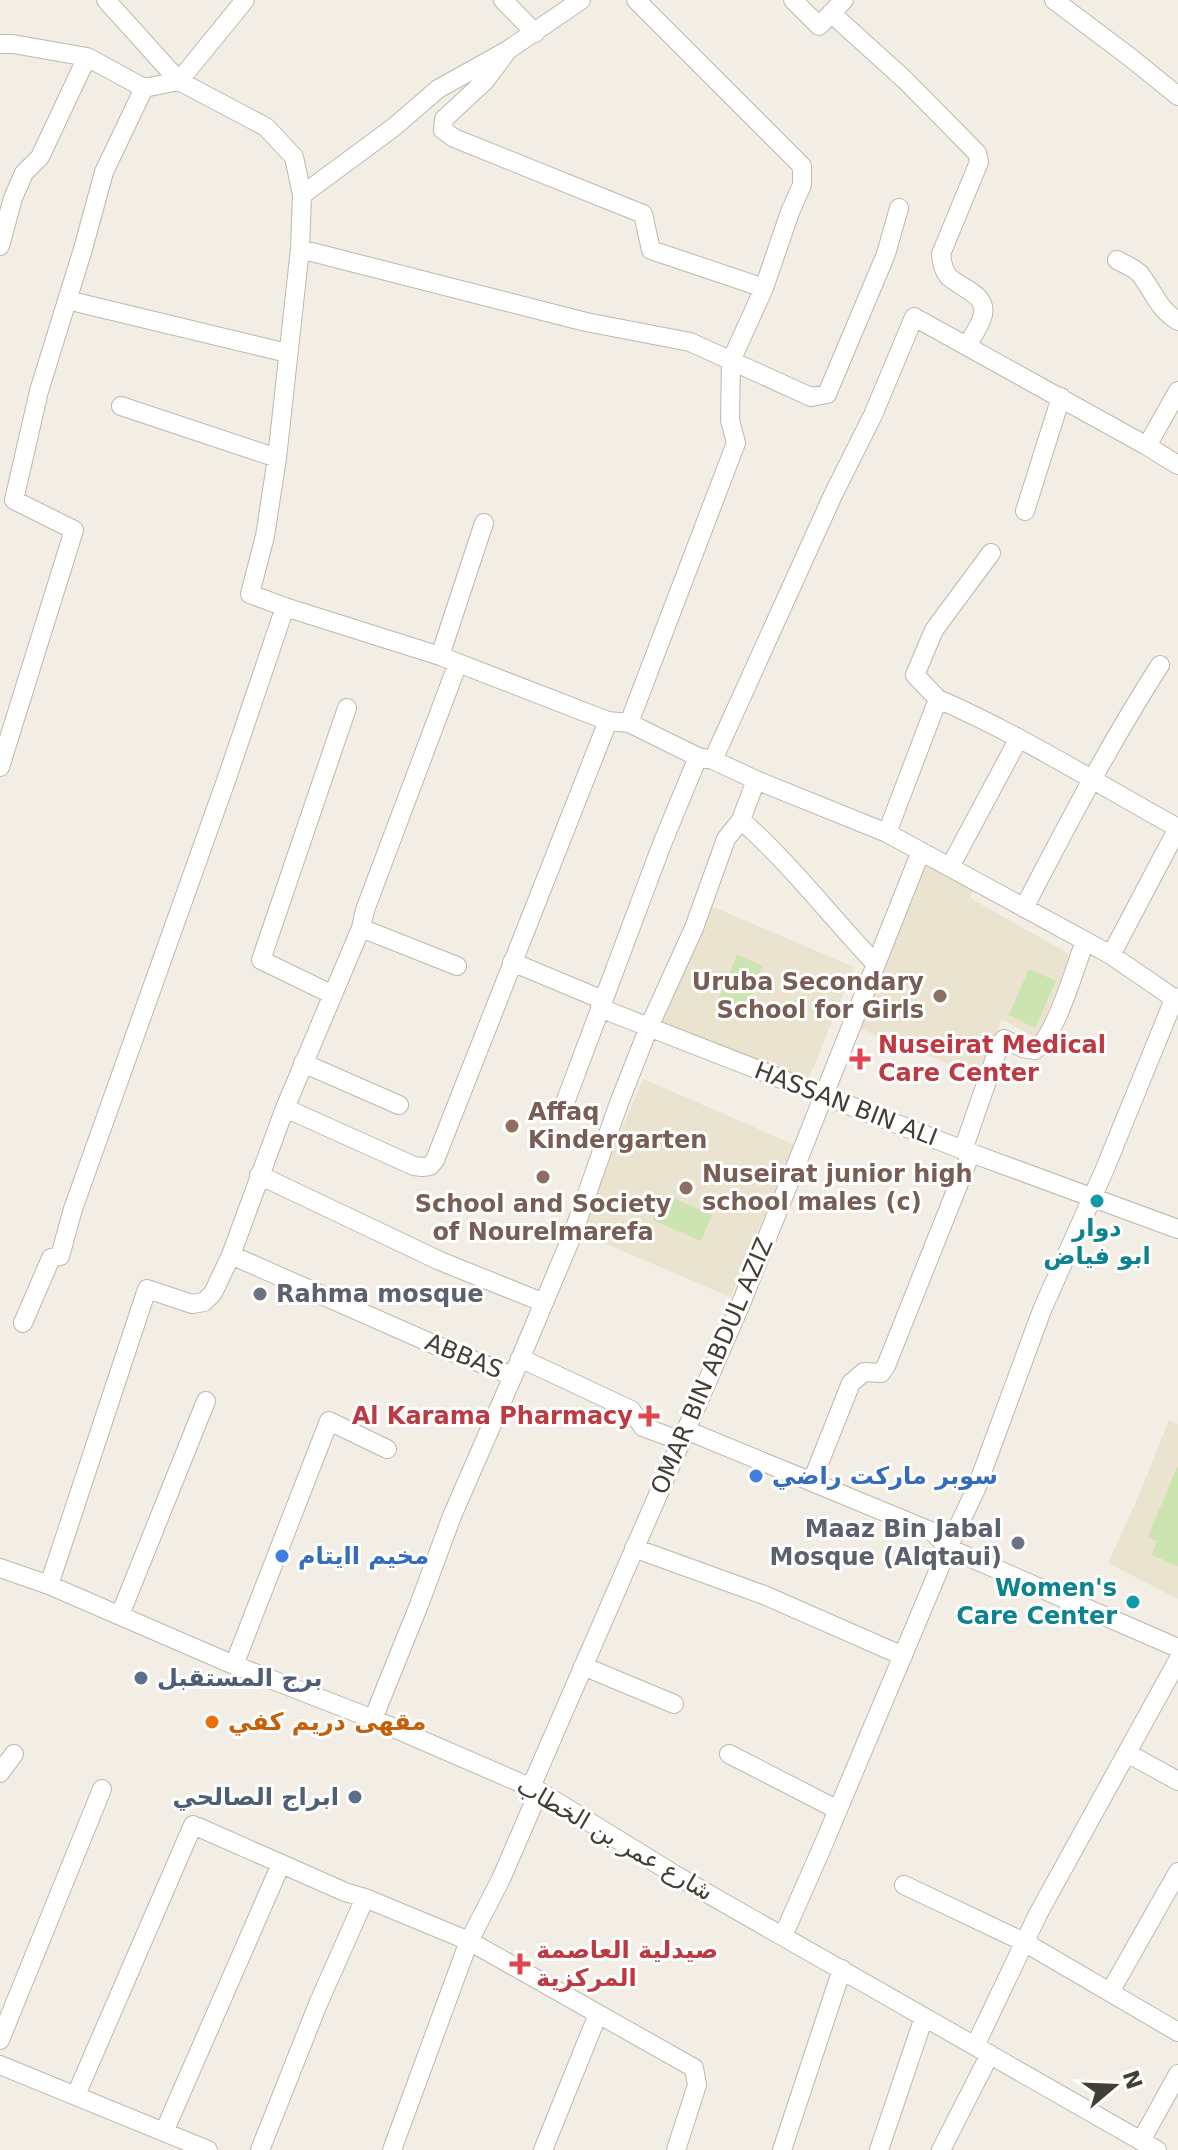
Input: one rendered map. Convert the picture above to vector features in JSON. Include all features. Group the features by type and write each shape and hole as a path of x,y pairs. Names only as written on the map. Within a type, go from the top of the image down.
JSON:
{"street":[{"path":"106,0 179,81 266,127 294,157 302,195 300,249 277,458 265,536 250,594 440,656 608,721 629,723 756,780 887,833 1111,955 1176,999 1042,1310 976,1489 783,1936"},
{"path":"0,44 87,57 144,88 179,81 245,0"},
{"path":"503,0 535,33"},
{"path":"302,195 394,127 438,89 508,50 581,0"},
{"path":"629,723 736,443 730,420 731,361 764,288 802,185 802,166 636,0"},
{"path":"793,0 819,26 838,6 977,153 979,162 941,254 947,276 977,296 982,303 983,315 967,346"},
{"path":"1054,0 1178,96"},
{"path":"508,50 485,81 444,119 443,130 454,138 643,214 651,250 764,288"},
{"path":"0,246 6,195 40,157 87,57"},
{"path":"0,767 5,731 74,530 14,500 39,391 104,172 144,88"},
{"path":"300,249 586,322 690,342 811,397 827,394 886,254 899,208"},
{"path":"1117,260 1138,271 1163,312 1178,321"},
{"path":"67,300 287,353"},
{"path":"563,1108 602,1004 705,758 873,415 914,317 1178,465"},
{"path":"1147,446 1178,391"},
{"path":"1025,511 1061,397"},
{"path":"121,406 277,458"},
{"path":"440,656 484,523"},
{"path":"991,553 934,630 915,675 938,699 1019,738 1178,828 1111,955"},
{"path":"23,1323 51,1258 60,1256 73,1209 285,607"},
{"path":"49,1585 147,1289 192,1304 204,1302 213,1293 231,1255 285,1108 361,928 365,910 458,663"},
{"path":"1024,908 1120,728 1160,665"},
{"path":"887,833 938,699"},
{"path":"331,994 261,960 347,708"},
{"path":"285,1108 414,1166 430,1166 435,1160 608,721"},
{"path":"950,867 1019,738"},
{"path":"373,1719 452,1516 572,1236 649,1027 694,928 726,839 741,820 756,780"},
{"path":"741,820 764,840 875,963"},
{"name":"OMAR BIN ABDUL AZIZ","path":"392,2150 469,1941 501,1879 583,1666 740,1306 921,851"},
{"path":"361,928 457,966"},
{"path":"812,1481 851,1383 864,1372 881,1373 886,1366 967,1152 997,1052 1004,1039 1035,1050 1043,1045 1085,941"},
{"name":"HASSAN BIN ALI","path":"512,962 649,1027 967,1152 1178,1229"},
{"path":"303,1063 399,1105"},
{"path":"259,1175 440,1261 542,1302"},
{"name":"ABBAS","path":"231,1255 442,1348 517,1367 631,1410 643,1427 683,1436 812,1481 933,1532 948,1548 1178,1648"},
{"path":"120,1615 206,1401"},
{"path":"234,1665 329,1421 387,1449"},
{"path":"634,1548 764,1595 903,1656"},
{"name":"شارع عمر بن الخطاب","path":"0,1568 49,1585 535,1789 677,1876 1149,2145"},
{"path":"941,2150 1024,1942 1178,1660"},
{"path":"583,1666 674,1704"},
{"path":"1127,1753 1178,1781"},
{"path":"0,1773 14,1754"},
{"path":"729,1754 838,1810"},
{"path":"0,2040 102,1789"},
{"path":"76,2095 195,1826 345,1892 469,1941 694,2068 697,2085 676,2150"},
{"path":"164,2132 281,1864"},
{"path":"1110,1992 1178,1872"},
{"path":"904,1885 1024,1942 1178,2032"},
{"path":"260,2150 318,2004 365,1898"},
{"path":"782,2150 842,1969"},
{"path":"543,2150 598,2014"},
{"path":"879,2150 924,2017"},
{"path":"0,2065 208,2150"},
{"path":"1149,2145 1178,2074"}],"shaded area":[{"path":"925,862 974,886 970,898 1071,955 1037,1039 1002,1019 979,1076 858,1028"},
{"path":"706,904 854,967 806,1086 657,1028"},
{"name":"Nuseirat junior high school males (c)","path":"643,1079 795,1145 730,1297 578,1232"},
{"path":"1169,1420 1178,1424 1178,1599 1108,1563"}],"green space":[{"path":"737,955 763,966 743,1013 717,1002"},
{"path":"1029,969 1056,981 1035,1028 1009,1015"},
{"path":"664,1194 712,1215 701,1241 653,1220"},
{"path":"1177,1467 1178,1566 1152,1555 1157,1541 1148,1537"}],"place":[{"name":"Uruba Secondary School for Girls","path":"940,996"},
{"name":"Nuseirat Medical Care Center","path":"860,1059"},
{"name":"Affaq Kindergarten","path":"512,1126"},
{"name":"School and Society of Nourelmarefa","path":"543,1177"},
{"name":"Nuseirat junior high school males (c)","path":"686,1188"},
{"name":"دوار ابو فياض","path":"1097,1201"},
{"name":"Rahma mosque","path":"260,1294"},
{"name":"Al Karama Pharmacy","path":"649,1416"},
{"name":"سوبر ماركت راضي","path":"756,1476"},
{"name":"Maaz Bin Jabal Mosque (Alqtaui)","path":"1018,1543"},
{"name":"مخيم اايتام","path":"282,1556"},
{"name":"Women's Care Center","path":"1133,1602"},
{"name":"برج المستقبل","path":"141,1678"},
{"name":"مقهى دريم كفي","path":"212,1722"},
{"name":"ابراج الصالحي","path":"355,1797"},
{"name":"صيدلية العاصمة المركزية","path":"520,1964"}]}
